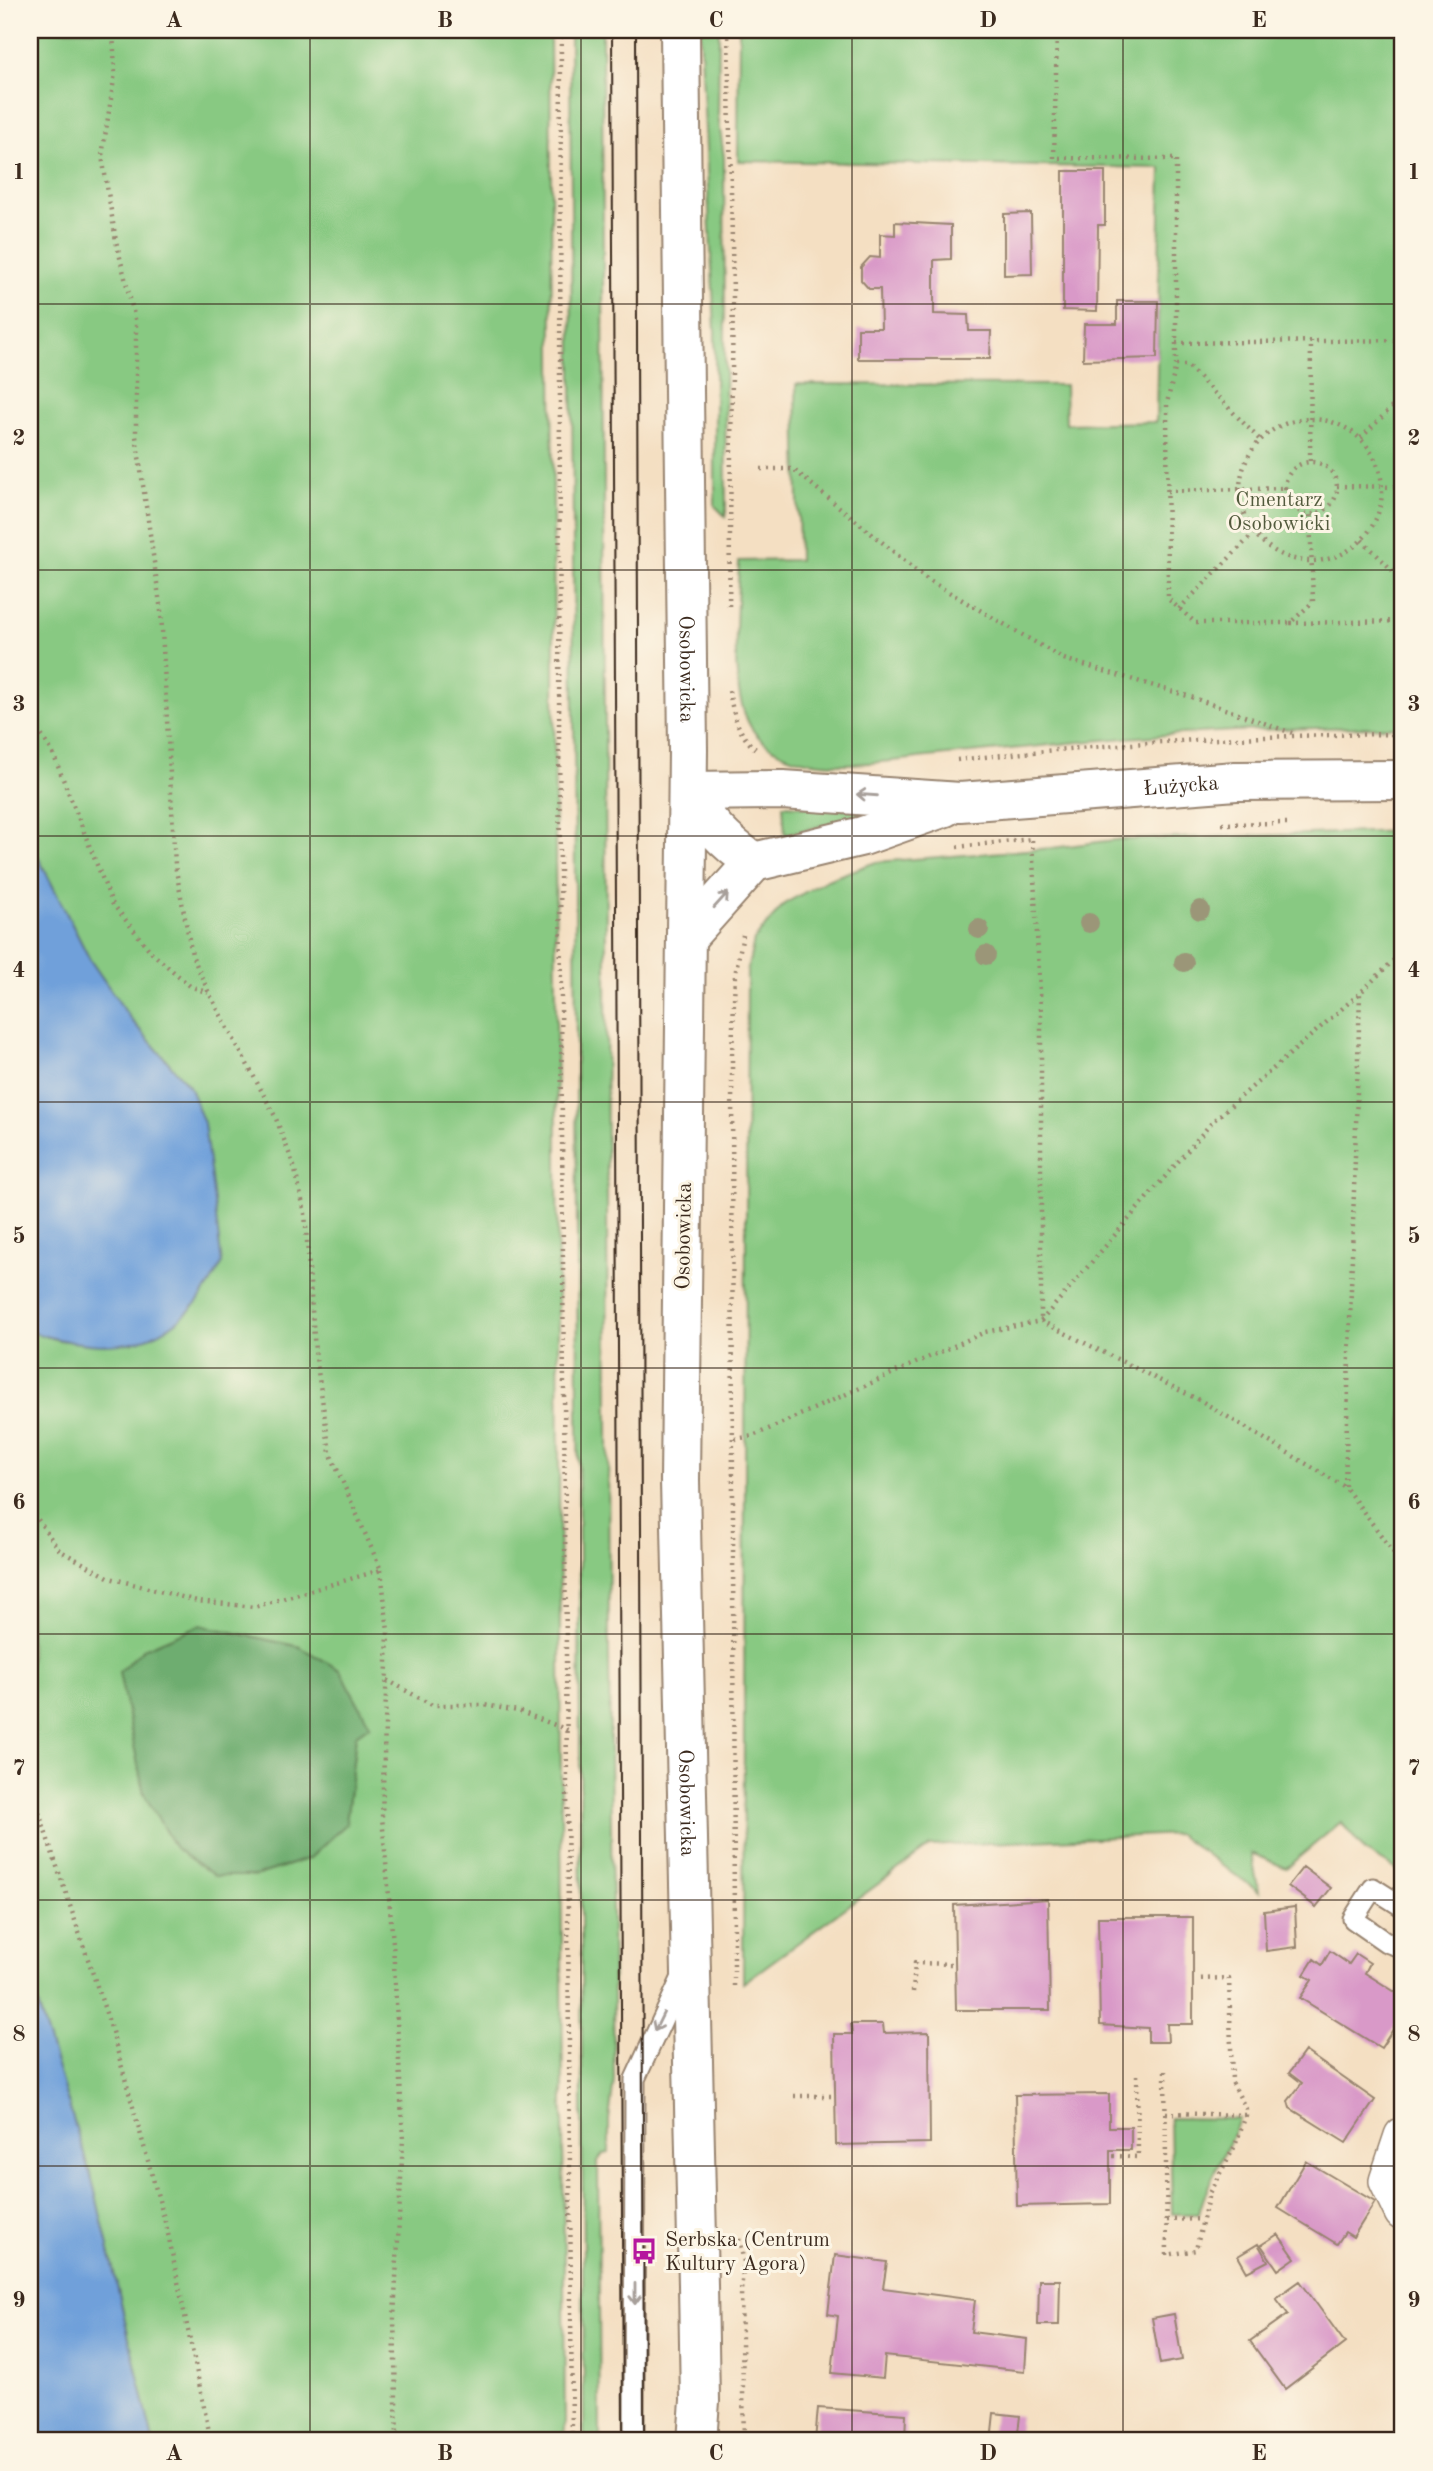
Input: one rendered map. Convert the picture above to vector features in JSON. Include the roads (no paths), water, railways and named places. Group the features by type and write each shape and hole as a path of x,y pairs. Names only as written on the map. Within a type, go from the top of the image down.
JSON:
{"street":[{"name":"Osobowicka","path":"680,30 688,791 680,1482 699,2337 698,2441"},
{"name":"Łużycka","path":"688,791 783,790 960,802 1236,781 1403,780"},
{"path":"687,937 754,862 722,840 703,818 688,791"},
{"name":"Łużycka","path":"754,862 863,836 960,802"},
{"path":"1403,2136 1388,2181 1403,2213"}],"lane":[{"path":"1403,1907 1373,1888 1353,1919 1386,1942 1403,1948"},
{"path":"634,2441 635,2079 690,1961"}],"water":[{"path":"30,841 90,960 132,1021 189,1086 204,1123 222,1264 195,1305 177,1322 138,1341 97,1345 75,1343 30,1332"},
{"path":"30,1979 94,2187 153,2441 30,2441"}],"tram line":[{"path":"612,30 623,2441"},
{"path":"636,30 644,2441"}],"place":[{"name":"Serbska (Centrum Kultury Agora)","path":"644,2251"}],"park label":[{"name":"Cmentarz Osobowicki","path":"1279,511"}]}
